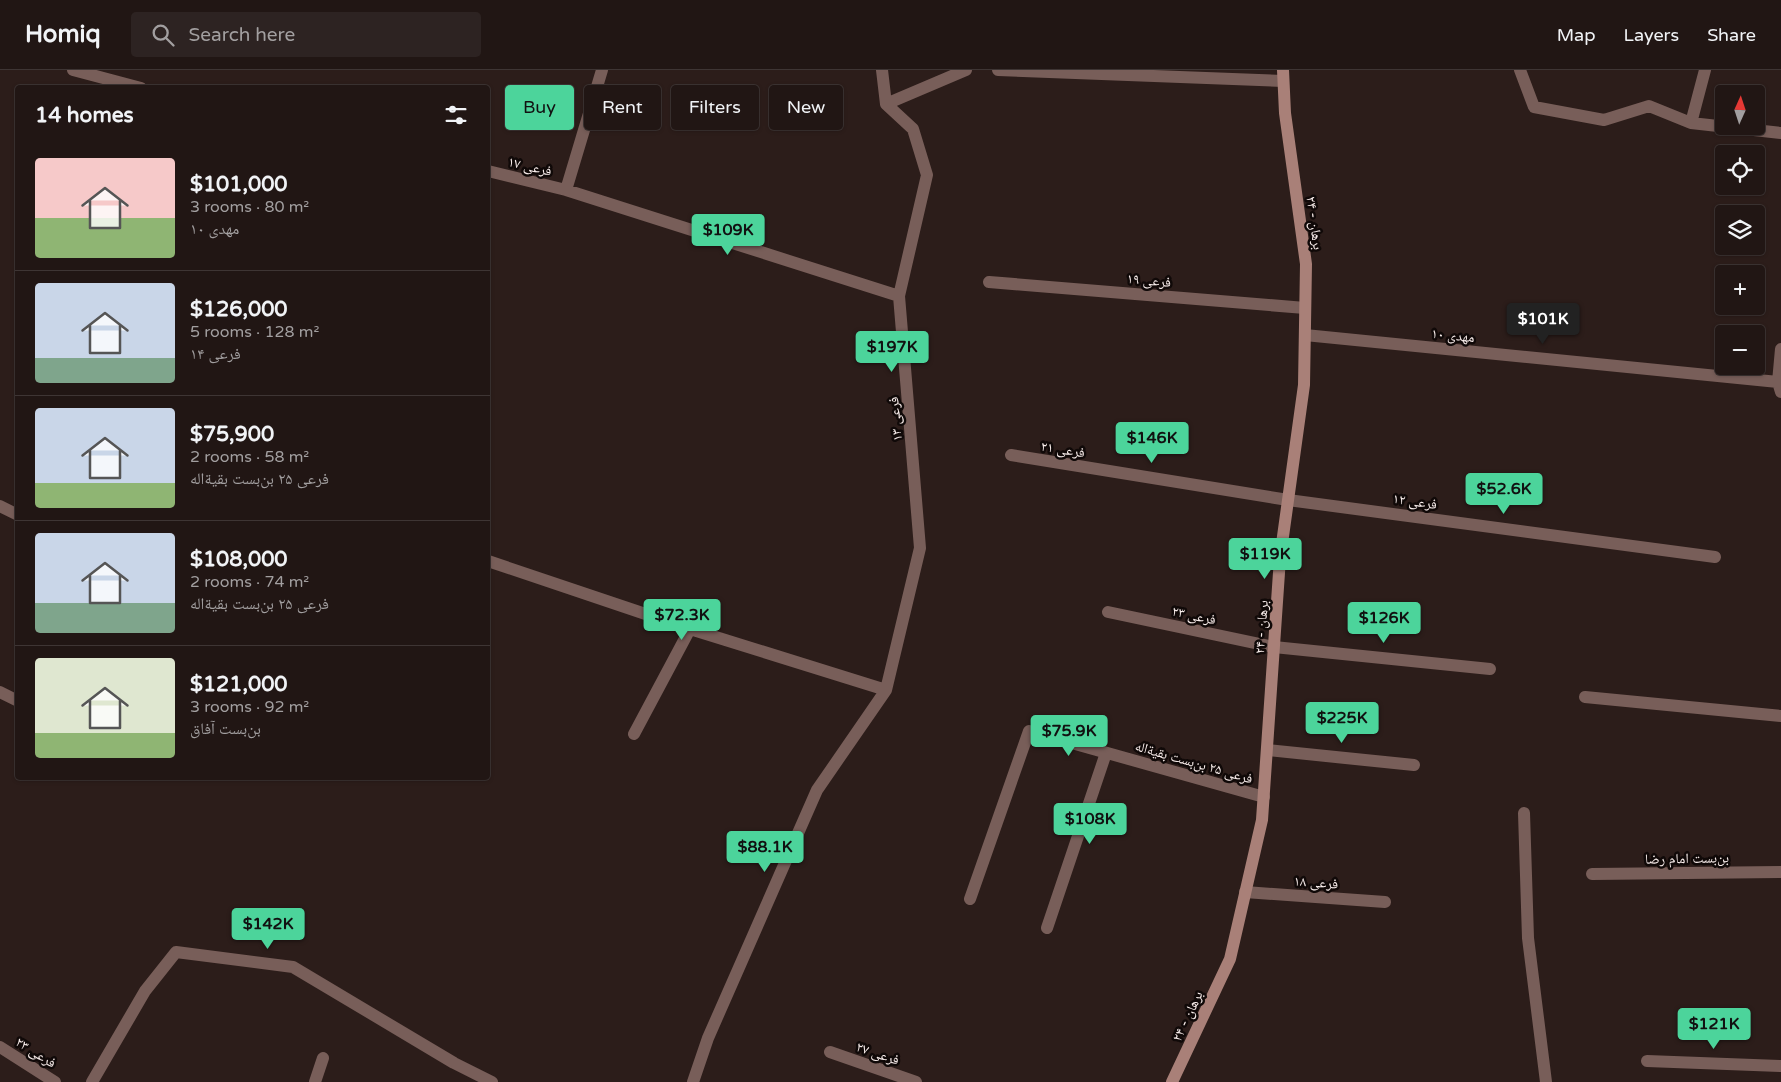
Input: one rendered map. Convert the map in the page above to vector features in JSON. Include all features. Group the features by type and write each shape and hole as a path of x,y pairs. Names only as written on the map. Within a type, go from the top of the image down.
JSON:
{"street":[{"path":"73,70 130,85"},
{"path":"566,190 602,70"},
{"path":"882,70 886,104 966,70"},
{"path":"998,70 1283,75"},
{"path":"1520,70 1534,107 1604,120 1649,106 1691,123 1781,133"},
{"path":"1691,123 1705,70"},
{"name":"۲۴ - برهان","path":"1172,1082 1230,959 1262,820 1280,558 1304,386 1306,264 1284,113 1283,75"},
{"name":"فرعی ۱۳","path":"886,104 913,129 927,175 899,296 920,548 886,690"},
{"name":"فرعی ۱۷","path":"490,171 566,190 899,296"},
{"name":"فرعی ۱۹","path":"990,282 1305,308"},
{"name":"۱۰ مهدی","path":"1305,335 1780,387"},
{"path":"1780,387 1781,349"},
{"name":"فرعی ۲۱","path":"1011,455 1288,500"},
{"name":"فرعی ۱۲","path":"1288,500 1715,557"},
{"path":"0,506 15,514"},
{"path":"490,562 690,629 886,690 817,790 708,1038 693,1082"},
{"name":"فرعی ۲۳","path":"1108,612 1274,647 1490,669"},
{"path":"634,734 690,629"},
{"path":"0,692 15,700"},
{"path":"1585,697 1781,716"},
{"name":"فرعی ۲۵ بن‌بست بقیة‌اله","path":"970,899 1029,731 1264,797"},
{"path":"1267,750 1414,765"},
{"path":"1047,928 1106,753"},
{"path":"1524,813 1528,938 1546,1082"},
{"name":"بن‌بست امام رضا","path":"1592,874 1781,872"},
{"name":"فرعی ۱۸","path":"1246,892 1385,902"},
{"path":"92,1082 145,991 176,952 293,967 454,1063 492,1082"},
{"name":"فرعی ۲۳","path":"0,1047 55,1082"},
{"name":"فرعی ۲۷","path":"830,1052 916,1082"},
{"path":"318,1080 323,1058"},
{"path":"1647,1060 1781,1066"}]}
